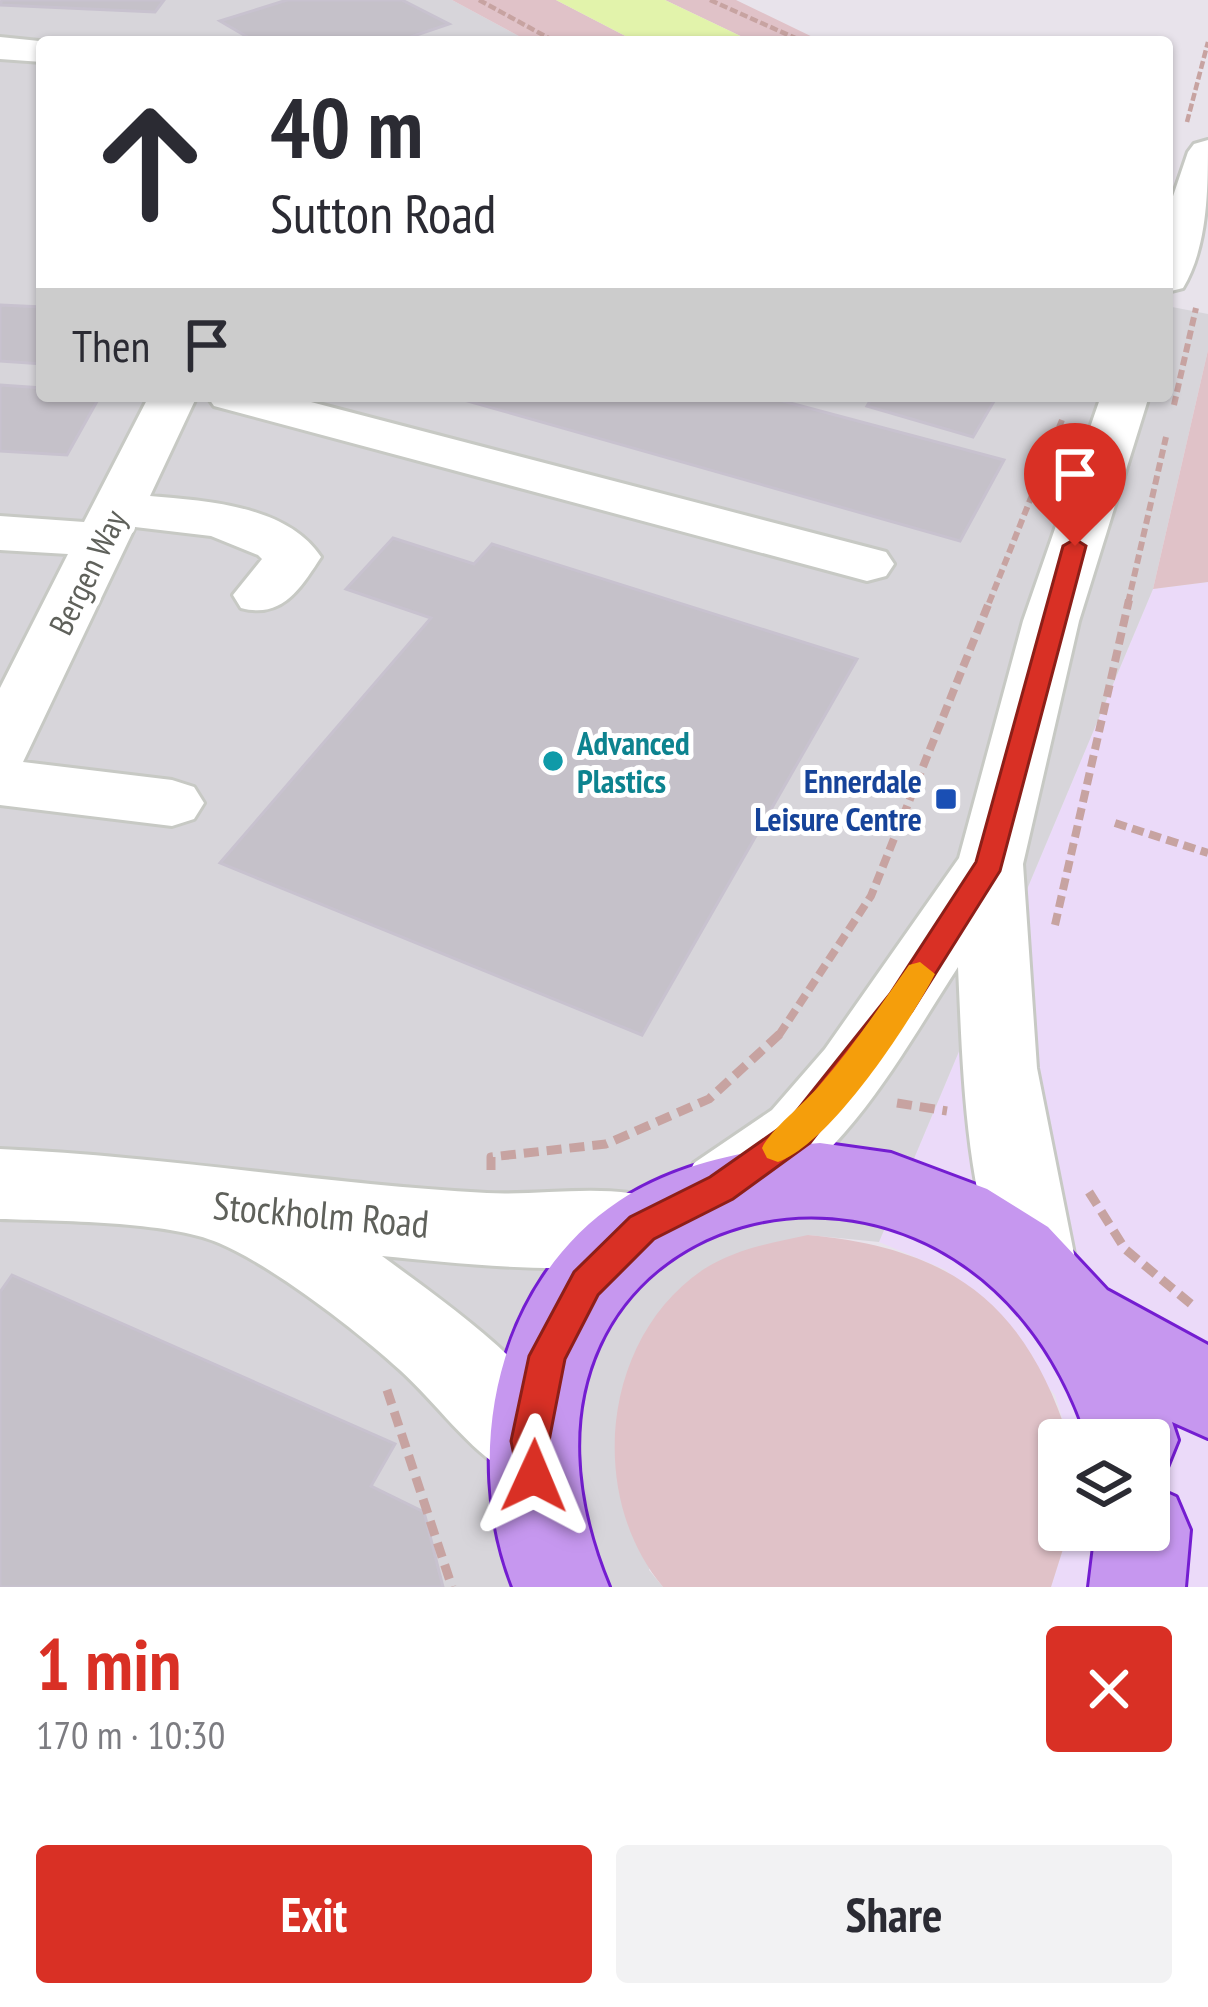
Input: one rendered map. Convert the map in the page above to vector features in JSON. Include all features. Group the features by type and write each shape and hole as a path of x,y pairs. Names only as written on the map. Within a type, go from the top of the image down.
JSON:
{"highway":[{"path":"561,1587 541,1545 530,1441 547,1356 586,1283 642,1228 722,1188 802,1175 885,1185 964,1216 1058,1294 1205,1353"},
{"path":"1058,1294 1125,1404 1128,1419"},
{"path":"1138,1587 1141,1551"}],"street":[{"path":"0,48 36,51"},
{"path":"1182,274 1196,143"},
{"name":"Bergen Way","path":"0,748 170,402"},
{"path":"254,402 867,564"},
{"path":"1058,1294 1012,1177 1003,1113 990,864 1051,621 1124,402"},
{"path":"0,533 214,522 280,542 294,557 260,596"},
{"path":"0,782 172,803"},
{"path":"722,1188 799,1133 851,1071 990,864"},
{"name":"Stockholm Road","path":"0,1184 114,1189 234,1209 490,1229 642,1228"},
{"path":"234,1209 350,1280 429,1341 530,1441"}],"path":[{"path":"479,0 545,36"},
{"path":"710,0 791,36"},
{"path":"1196,143 1208,42"},
{"path":"1173,320 1182,274"},
{"path":"1054,930 1157,402"},
{"path":"490,1229 490,1157 606,1144 709,1099 790,1025 871,896 1063,418"},
{"path":"1115,823 1208,853"},
{"path":"790,1025 881,1098 920,1110 1003,1113"},
{"path":"1083,1184 1205,1353"},
{"path":"429,1341 385,1393 440,1538 452,1587"}],"shaded area":[{"path":"0,0 452,0 519,36 36,36 36,402 1173,402 1173,307 1208,314 1208,350 1153,589 879,1242 808,1235 649,1570 663,1587 0,1587"},
{"path":"452,0 556,0 625,36 519,36"},
{"path":"556,0 665,0 740,36 625,36"},
{"path":"665,0 736,0 811,36 740,36"},
{"path":"1208,350 1208,582 1153,589"},
{"path":"1208,582 1208,1587 1051,1587 1062,1551 1170,1551 1170,1419 1062,1419 1055,1395 946,1270 879,1242 1153,589"},
{"path":"808,1235 902,1253 975,1290 1004,1317 1029,1351 1061,1419 1038,1419 1038,1551 1062,1551 1051,1587 663,1587 638,1550 623,1508 615,1464 616,1419 626,1375 644,1334 670,1298 716,1262"}],"building":[{"path":"2,0 164,0 155,12 0,5"},
{"path":"287,0 402,0 449,24 414,36 246,36 220,21"},
{"path":"0,305 36,307 36,364 0,361"},
{"path":"0,385 36,388 36,402 97,402 67,455 0,451"},
{"path":"471,402 786,402 1004,460 960,541"},
{"path":"869,402 993,402 973,437 867,406"},
{"name":"Advanced Plastics","path":"393,538 474,564 492,544 857,659 642,1035 220,863 431,618 346,589"},
{"path":"12,1275 395,1444 371,1486 424,1512 443,1587 0,1587 0,1292"}],"slow traffic":[{"path":"778,1148 799,1133 851,1071 920,974"}],"place":[{"name":"Advanced Plastics","path":"553,761"},
{"name":"Ennerdale Leisure Centre","path":"946,799"}],"route":[{"path":"534,1476 530,1441 547,1356 586,1283 642,1228 722,1188 799,1133 901,1003 990,864 1051,621 1075,546"}]}
